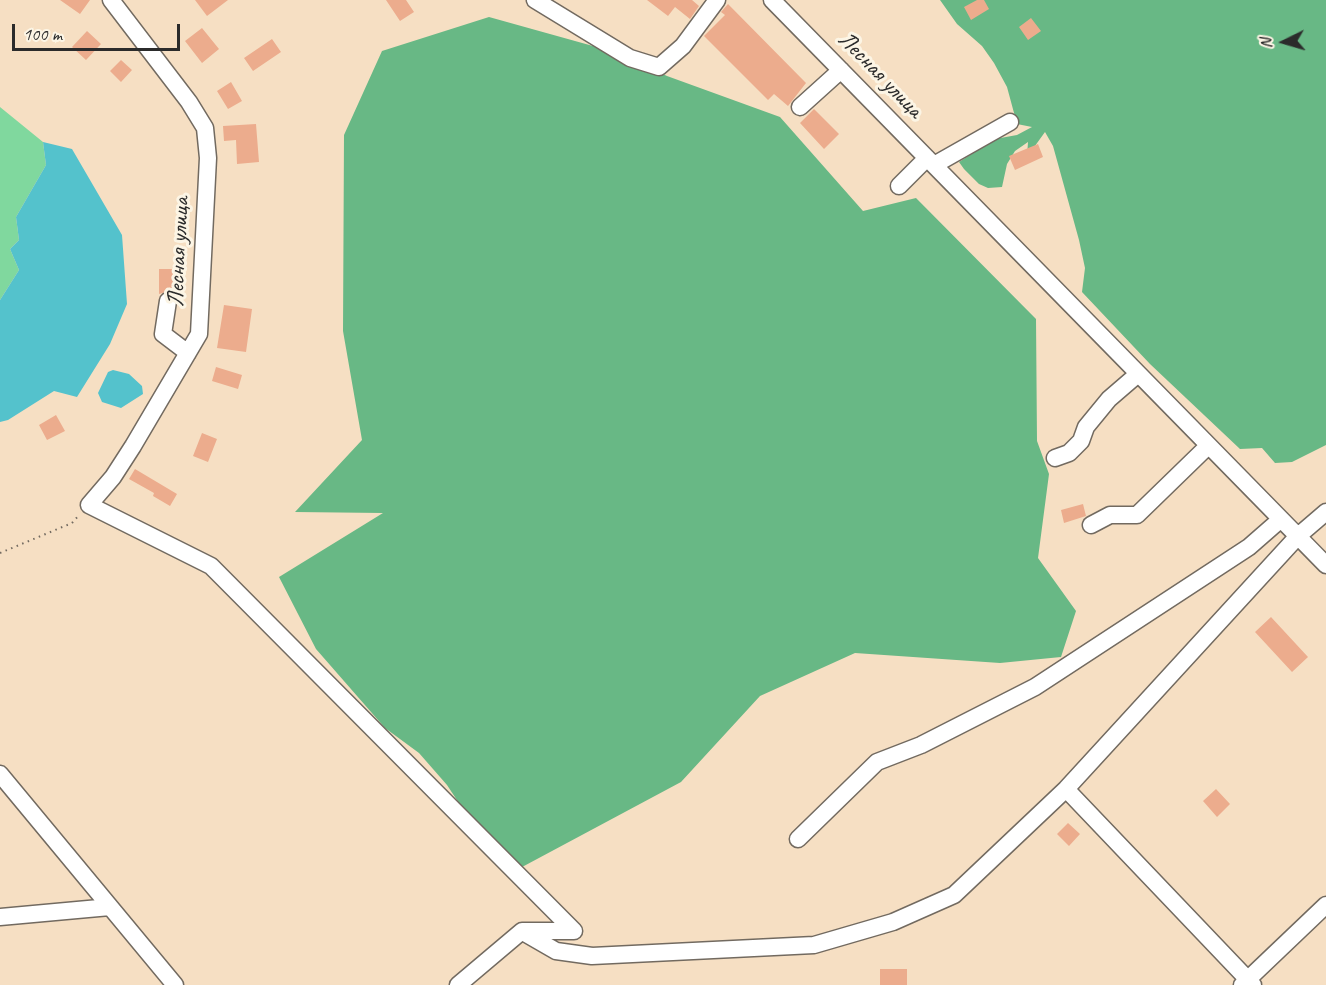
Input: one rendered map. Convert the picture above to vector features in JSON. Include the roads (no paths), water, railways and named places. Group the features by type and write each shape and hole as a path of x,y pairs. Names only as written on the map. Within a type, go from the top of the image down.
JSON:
{"street":[{"name":"Лесная улица","path":"111,0 189,102 205,128 208,158 199,334 118,469 88,505 211,566 574,931 522,932"},
{"path":"535,0 630,58 658,67 683,46 717,0"},
{"name":"Лесная улица","path":"772,0 1326,565"},
{"path":"800,107 841,70"},
{"path":"899,186 931,162 1010,122"},
{"path":"168,302 163,334 188,353"},
{"path":"1055,458 1069,453 1081,441 1086,427 1109,399 1138,374"},
{"path":"1091,525 1110,515 1137,515 1208,446"},
{"path":"458,985 522,932 556,951 592,956 814,945 893,922 954,895 1066,789 1298,536 1326,512"},
{"path":"798,839 877,762 921,745 1035,687 1249,547 1281,519"},
{"path":"0,774 175,985"},
{"path":"1066,789 1248,983 1326,905"},
{"path":"0,917 110,906"}],"water":[{"path":"43,142 72,149 122,235 127,304 110,344 77,397 54,391 8,420 0,422 0,300 19,270 10,249 19,240 16,217 46,165"},
{"path":"113,370 129,374 142,386 143,394 121,408 102,402 98,393 108,372"}]}
